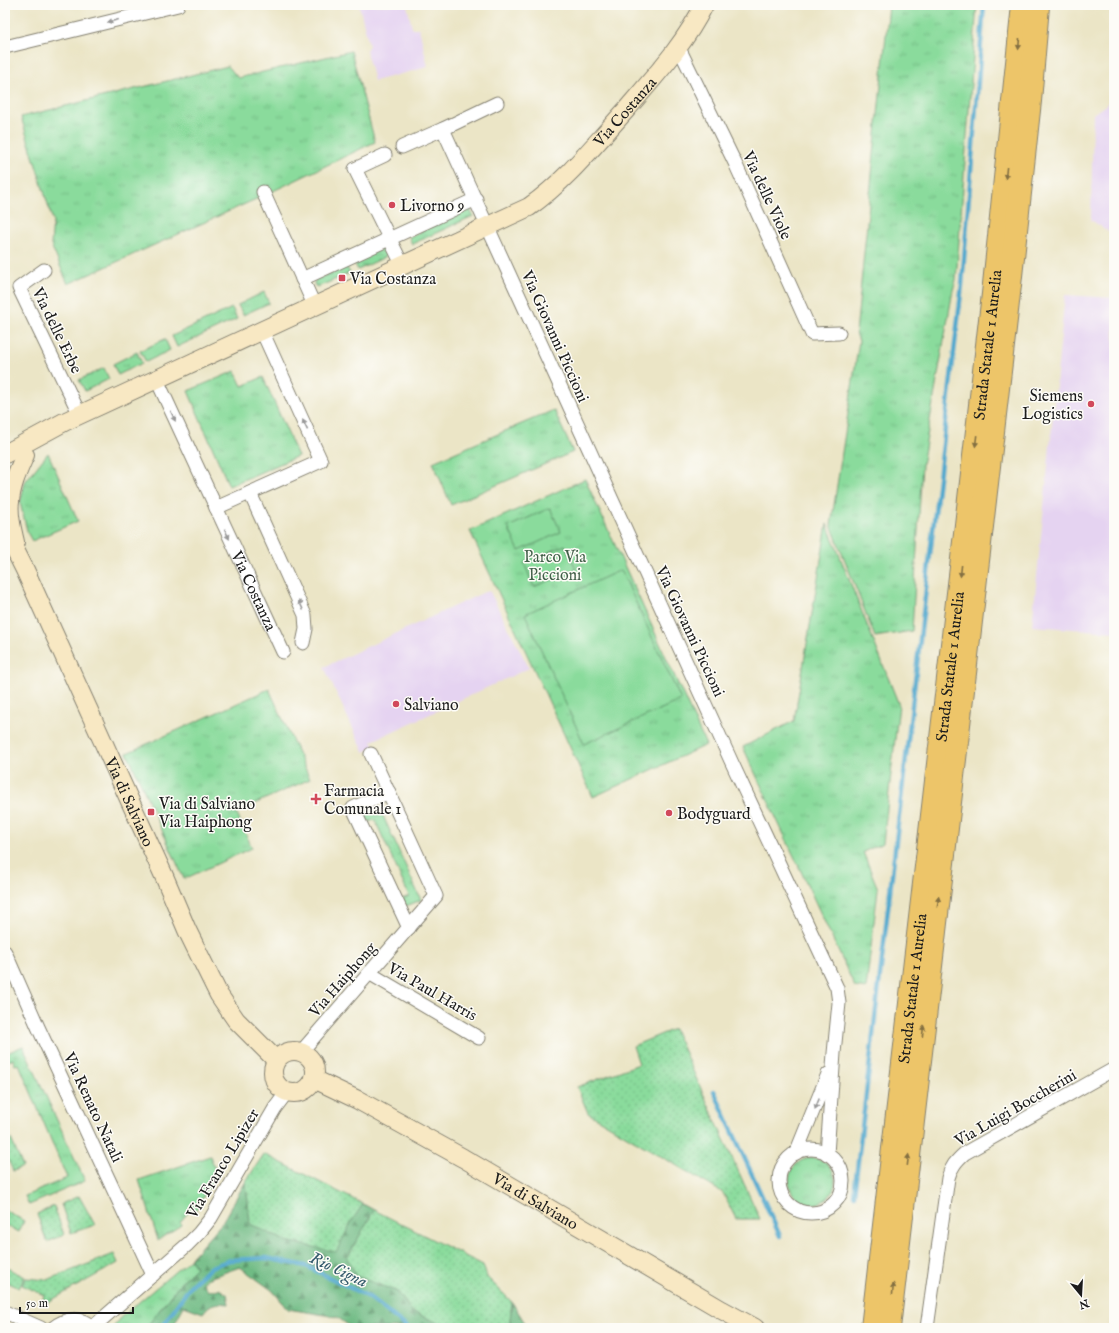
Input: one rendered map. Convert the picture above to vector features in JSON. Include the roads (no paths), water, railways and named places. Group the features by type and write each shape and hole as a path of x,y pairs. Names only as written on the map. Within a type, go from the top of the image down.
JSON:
{"highway":[{"name":"Strada Statale 1 Aurelia","path":"872,1328 995,278 1023,5"},
{"name":"Strada Statale 1 Aurelia","path":"889,1328 1010,285 1030,101 1038,5"}],"street":[{"path":"5,47 178,5"},
{"name":"Via Costanza","path":"5,470 13,451 55,427 529,207 569,174 657,74 678,46 704,5"},
{"name":"Via delle Viole","path":"678,46 735,163 812,334 839,333"},
{"path":"402,147 497,103"},
{"path":"443,129 488,226"},
{"path":"385,155 355,169 403,266"},
{"path":"263,192 315,307"},
{"path":"302,279 476,199"},
{"name":"Via Giovanni Piccioni","path":"488,226 724,746 838,988 840,1003 834,1053 827,1154"},
{"name":"Via delle Erbe","path":"44,270 19,288 80,415"},
{"path":"216,508 321,461 262,331"},
{"name":"Via Costanza","path":"157,380 283,652"},
{"path":"13,451 16,476 9,510 18,554"},
{"path":"250,493 305,615 306,629 303,643"},
{"name":"Via di Salviano","path":"5,530 18,554 219,995 236,1020 276,1060"},
{"name":"Via Haiphong","path":"301,1052 436,896 371,754"},
{"path":"389,792 353,808 409,928"},
{"name":"Via Renato Natali","path":"5,952 153,1276"},
{"name":"Via Paul Harris","path":"369,973 479,1038"},
{"path":"287,1052 301,1052 314,1064 314,1079 308,1088 302,1091 296,1093 287,1092 277,1086 272,1073 273,1067 276,1060 281,1055 287,1052"},
{"name":"Via Giovanni Piccioni","path":"796,1153 826,1080 834,1053"},
{"name":"Via Luigi Boccherini","path":"927,1328 947,1184 951,1169 956,1161 970,1150 1114,1069"},
{"name":"Via di Salviano","path":"314,1079 358,1100 463,1158 755,1328"},
{"name":"Via Franco Lipizer","path":"93,1328 153,1276 199,1233 211,1218 287,1092"},
{"path":"806,1150 817,1150 827,1154 835,1160 840,1169 843,1179 842,1189 838,1199 822,1211 812,1213 801,1211 792,1207 785,1200 780,1190 779,1180 784,1164 796,1153 806,1150"},
{"path":"5,1312 41,1328"},
{"path":"53,1328 70,1319 82,1320 93,1328"}],"waterway":[{"path":"854,1195 962,285 984,5"},
{"path":"714,1091 780,1236"},
{"name":"Rio Cigna","path":"161,1328 191,1285 211,1267 230,1260 266,1258 306,1266 369,1297 408,1328"}],"place":[{"name":"Livorno 9","path":"392,205"},
{"name":"Via Costanza","path":"342,278"},
{"name":"Siemens Logistics","path":"1091,404"},
{"name":"Salviano","path":"396,704"},
{"name":"Farmacia Comunale 1","path":"316,799"},
{"name":"Via di Salviano Via Haiphong","path":"151,812"},
{"name":"Bodyguard","path":"669,813"}],"park label":[{"name":"Parco Via Piccioni","path":"555,565"}]}
